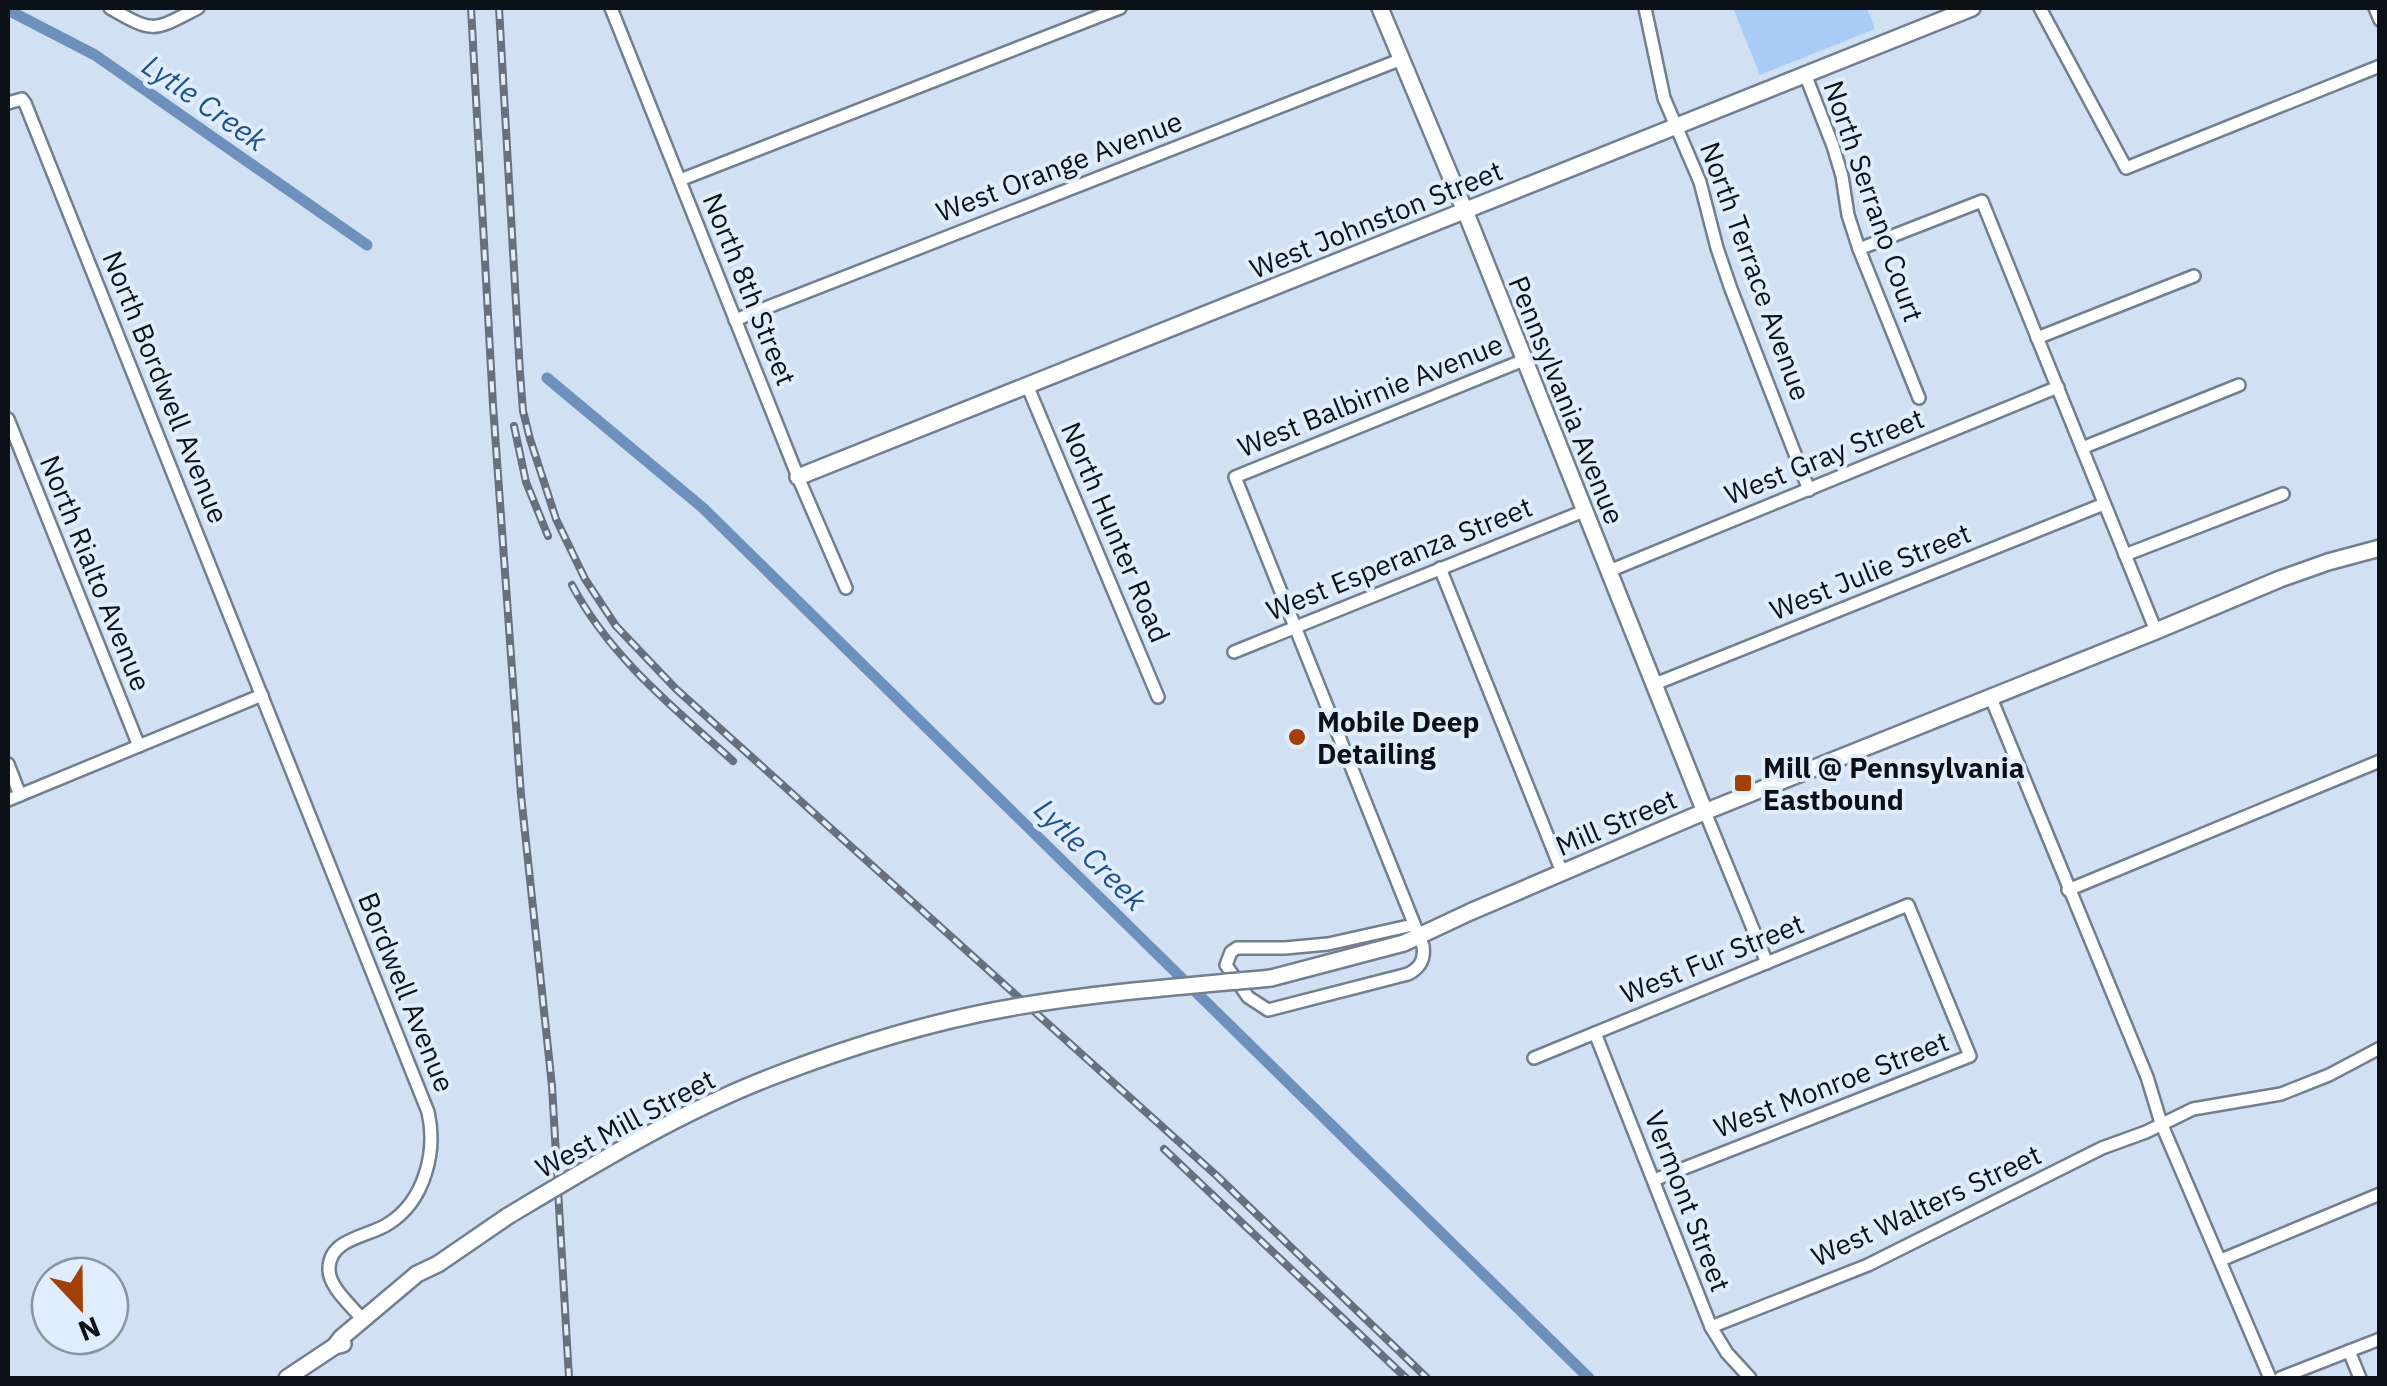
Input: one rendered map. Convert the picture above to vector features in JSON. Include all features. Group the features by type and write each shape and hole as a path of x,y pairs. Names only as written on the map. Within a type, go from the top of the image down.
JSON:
{"main road":[{"name":"Pennsylvania Avenue","path":"1380,8 1465,210 1705,812"},
{"name":"West Johnston Street","path":"798,477 1972,8"},
{"name":"Mill Street","path":"848,1049 1018,1006 1271,978 1404,943 1416,931 2280,579 2380,548"},
{"name":"West Mill Street","path":"336,1346 417,1274 620,1149 690,1112 848,1049"},
{"name":"West Mill Street","path":"287,1378 336,1346 349,1342 425,1280 438,1264"}],"street":[{"path":"110,8 139,24 159,28 198,8"},
{"name":"North 8th Street","path":"611,8 846,588"},
{"path":"680,180 1120,8"},
{"name":"North Terrace Avenue","path":"1645,8 1660,87 1700,182 1731,289 1810,490"},
{"path":"2040,8 2126,168 2380,66"},
{"path":"2376,8 2380,20"},
{"name":"West Orange Avenue","path":"735,320 1402,59"},
{"name":"North Serrano Court","path":"1804,74 1833,146 1859,249 1918,398"},
{"name":"North Bordwell Avenue","path":"8,104 22,100 262,695"},
{"path":"1859,249 1982,201 2156,632"},
{"path":"2037,338 2194,276"},
{"name":"West Balbirnie Avenue","path":"1295,627 1235,477 1524,360"},
{"name":"North Hunter Road","path":"1028,385 1158,698"},
{"path":"2082,448 2238,385"},
{"name":"West Gray Street","path":"1609,571 2058,387"},
{"name":"North Rialto Avenue","path":"8,419 139,746"},
{"path":"2125,555 2283,494"},
{"name":"West Julie Street","path":"1655,684 2104,504"},
{"name":"West Esperanza Street","path":"1234,652 1584,511"},
{"path":"1440,568 1562,872"},
{"path":"1295,627 1416,931 1423,960 1415,970 1268,1010 1248,997 1226,965 1237,948 1328,944 1416,931"},
{"path":"8,764 14,797 262,695"},
{"name":"Bordwell Avenue","path":"262,695 433,1131 432,1154 412,1201 392,1222 366,1236 348,1240 334,1252 328,1270 334,1285 364,1320"},
{"path":"1991,698 2136,1052 2161,1123 2270,1378"},
{"path":"2068,890 2380,761"},
{"path":"1705,812 1767,963"},
{"name":"West Fur Street","path":"1534,1058 1908,905 1970,1056"},
{"name":"Vermont Street","path":"1595,1033 1711,1327 1750,1378"},
{"name":"West Walters Street","path":"1711,1327 1868,1265 2088,1155 2194,1109 2281,1094 2353,1064 2380,1048"},
{"name":"West Monroe Street","path":"1654,1180 1970,1056"},
{"path":"2221,1260 2380,1194"},
{"path":"2280,1378 2380,1339"},
{"path":"2349,1351 2360,1378"}],"shaded area":[{"path":"1733,8 1867,8 1875,29 1760,75"}],"waterway":[{"name":"Lytle Creek","path":"8,10 95,55 367,245"},
{"name":"Lytle Creek","path":"547,378 703,508 1589,1378"}],"railway":[{"path":"471,8 493,405 521,795 552,1086 569,1378"},
{"path":"499,8 523,411 556,519 585,579 616,626 676,689 1217,1176 1427,1378"},
{"path":"514,426 526,482 548,536"},
{"path":"572,585 624,658 733,761"},
{"path":"1164,1149 1406,1378"}],"place":[{"name":"Mobile Deep Detailing","path":"1297,737"},
{"name":"Mill @ Pennsylvania Eastbound","path":"1743,783"}]}
